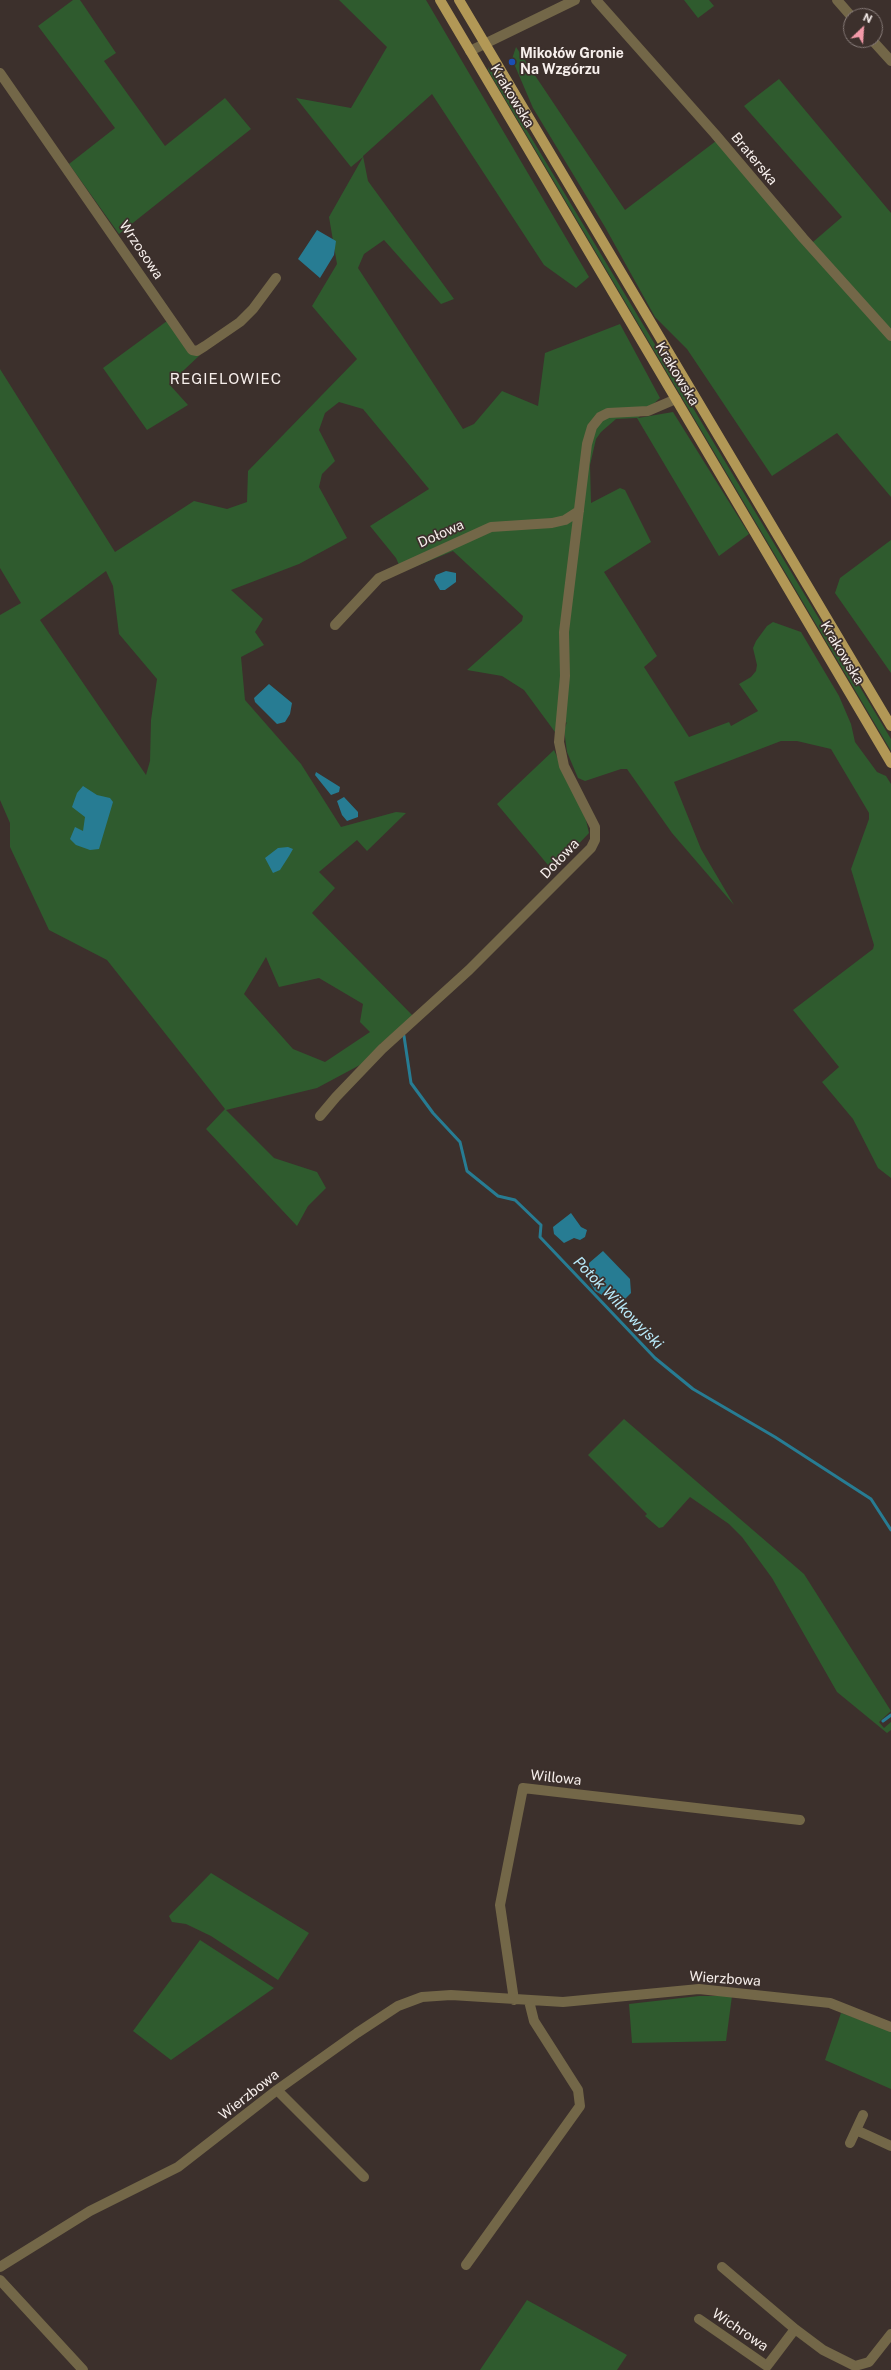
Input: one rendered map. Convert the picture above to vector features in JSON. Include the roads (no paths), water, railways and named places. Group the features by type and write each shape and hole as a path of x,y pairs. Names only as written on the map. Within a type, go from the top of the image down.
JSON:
{"main road":[{"name":"Krakowska","path":"440,0 891,763"},
{"name":"Krakowska","path":"459,0 677,364 891,726"}],"street":[{"path":"470,51 575,0"},
{"name":"Braterska","path":"596,0 715,134 803,238 891,336"},
{"path":"836,0 844,8"},
{"path":"879,48 891,61"},
{"name":"Wrzosowa","path":"0,73 192,350 197,351 240,322 253,309 276,278"},
{"name":"Dołowa","path":"320,1116 382,1049 469,970 590,848 595,840 595,827 564,766 559,742 564,676 564,632 587,444 592,427 600,417 608,413 648,411 676,398"},
{"name":"Dołowa","path":"335,625 379,578 491,527 552,523 565,520 579,511"},
{"name":"Willowa","path":"514,2000 500,1905 523,1788 800,1820"},
{"name":"Wierzbowa","path":"0,2267 90,2211 178,2167 278,2090 398,2006 422,1997 451,1995 563,2002 699,1989 830,2003 891,2027"},
{"path":"466,2265 576,2113 580,2104 580,2096 575,2085 534,2022 529,2001"},
{"path":"278,2090 364,2177"},
{"path":"850,2142 863,2115"},
{"path":"856,2130 891,2146"},
{"path":"722,2268 822,2350 855,2366 869,2362 891,2334"},
{"path":"0,2280 83,2370"},
{"name":"Wichrowa","path":"698,2319 767,2366 795,2329"}],"water":[{"path":"317,230 336,241 334,255 320,278 298,259"},
{"path":"446,571 456,573 456,582 445,590 440,590 434,580 436,575"},
{"path":"269,684 292,703 290,714 285,722 277,724 255,702 254,698"},
{"path":"316,772 340,787 339,792 331,795 315,775"},
{"path":"83,786 97,795 110,798 113,802 99,849 90,850 76,845 70,839 75,827 83,831 85,817 72,807 77,793"},
{"path":"344,797 358,812 358,817 347,821 342,815 337,801"},
{"path":"288,847 293,849 280,870 273,873 265,858 278,848"},
{"path":"571,1213 581,1227 587,1230 585,1237 580,1240 574,1238 564,1243 554,1234 553,1227"},
{"path":"603,1251 630,1279 631,1293 623,1301 620,1310 609,1299 595,1291 589,1281 589,1263"}],"waterway":[{"name":"Potok Wilkowyjski","path":"404,1036 411,1083 433,1113 460,1142 467,1171 498,1196 515,1200 541,1225 540,1237 655,1358 693,1389 775,1437 871,1499 891,1530"},
{"path":"883,1721 891,1715"}],"place":[{"name":"Mikołów Gronie Na Wzgórzu","path":"512,62"}],"district":[{"name":"REGIELOWIEC","path":"226,379"}]}
